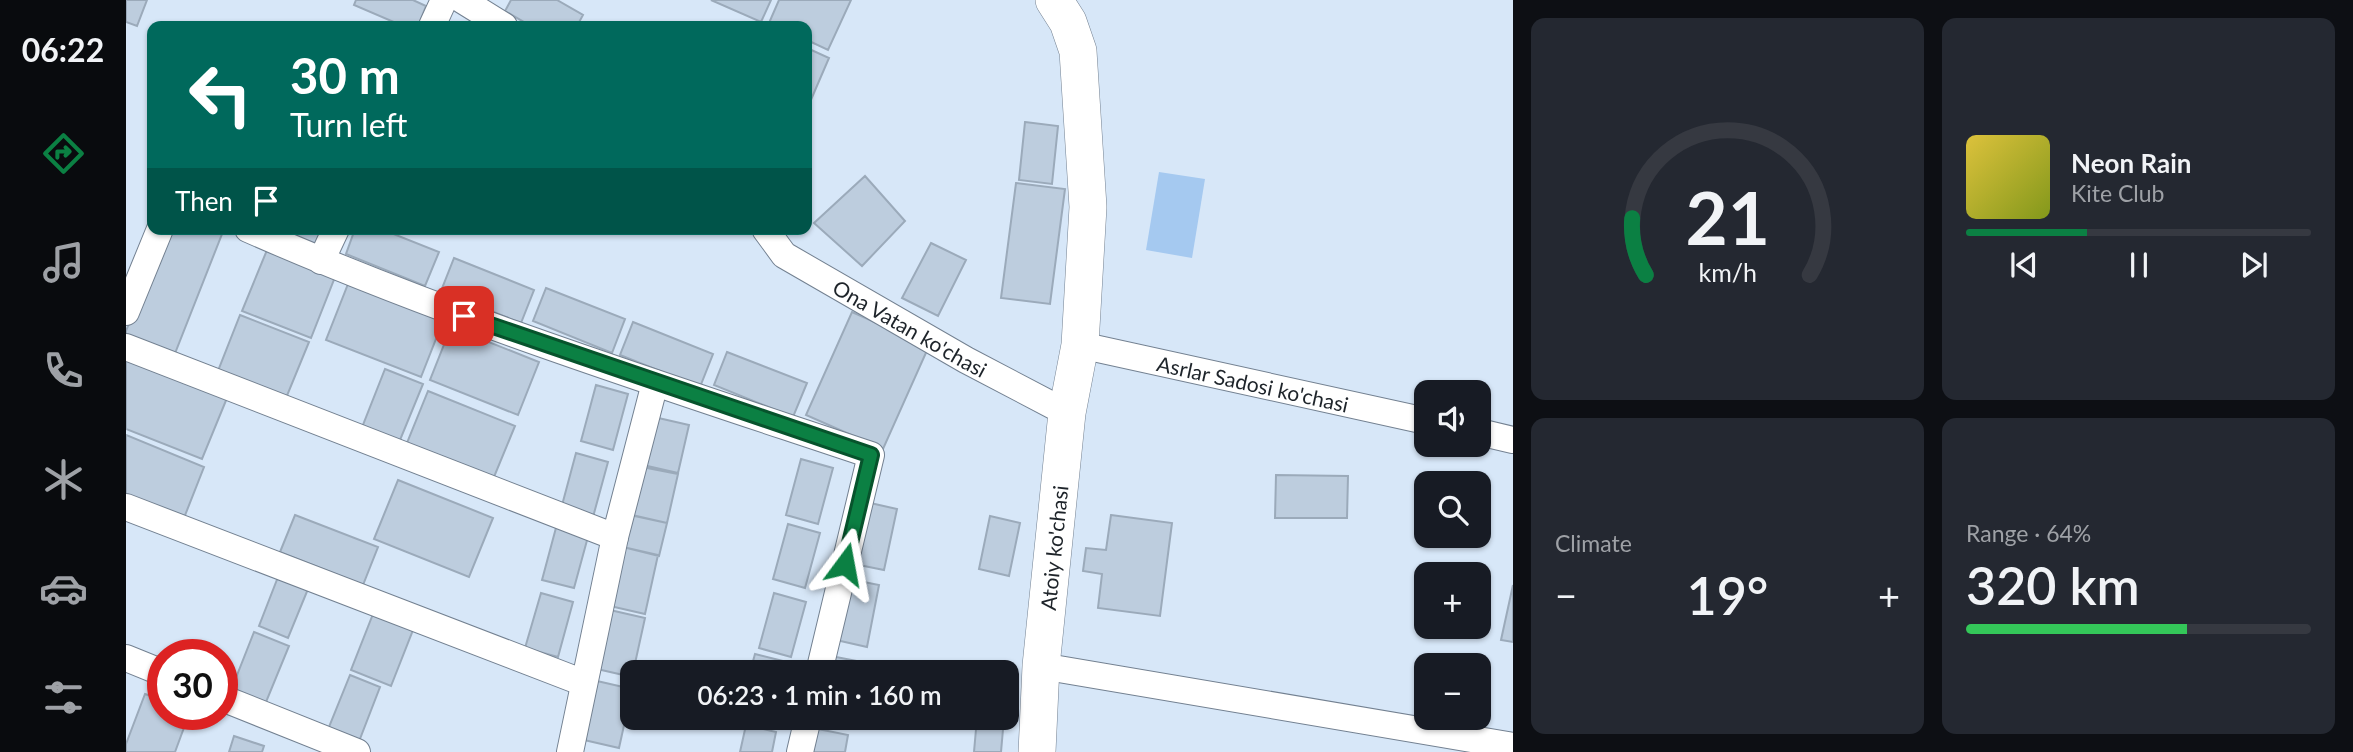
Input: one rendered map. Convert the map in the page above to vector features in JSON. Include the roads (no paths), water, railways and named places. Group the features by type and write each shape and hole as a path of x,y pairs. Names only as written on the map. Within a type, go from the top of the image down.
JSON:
{"street":[{"path":"434,21 444,0"},
{"path":"462,0 497,21"},
{"name":"Atoiy ko'chasi","path":"1037,752 1041,666 1067,413 1080,345 1088,206 1082,82 1075,41 1068,22 1054,0"},
{"path":"126,313 158,235"},
{"path":"262,235 464,316 871,455 822,660"},
{"path":"321,261 333,235"},
{"name":"Ona Vatan ko'chasi","path":"769,235 784,255 966,360 1067,413"},
{"name":"Asrlar Sadosi ko'chasi","path":"1080,345 1414,418"},
{"path":"126,347 615,537"},
{"path":"570,752 615,537 655,383"},
{"path":"1491,435 1513,440"},
{"path":"126,508 584,683"},
{"path":"126,658 147,667"},
{"path":"1041,666 1513,746"},
{"path":"238,704 356,752"},
{"path":"800,752 805,730"}]}
